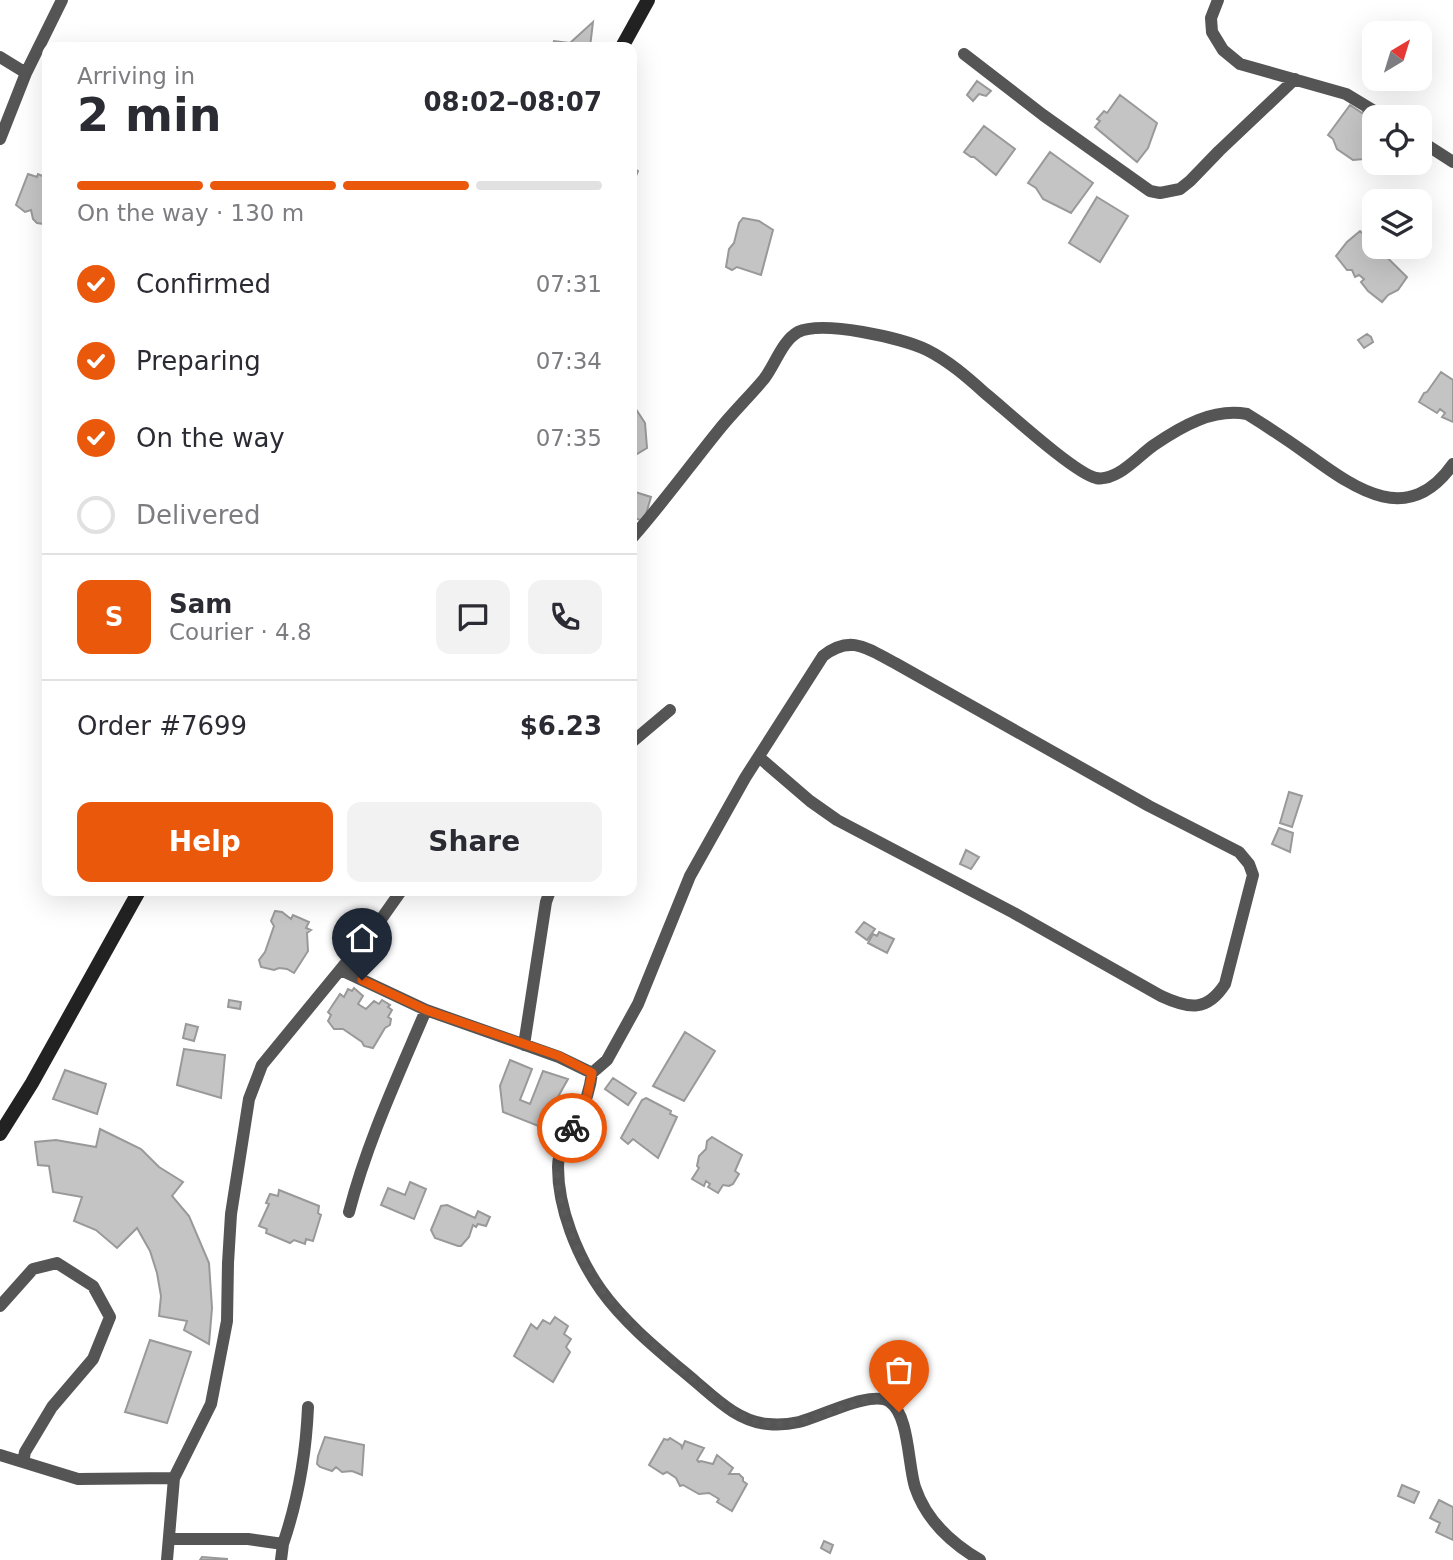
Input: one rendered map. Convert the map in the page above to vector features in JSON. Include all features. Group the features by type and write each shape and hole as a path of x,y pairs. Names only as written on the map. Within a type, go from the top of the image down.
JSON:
{"street":[{"path":"0,139 26,73 62,0"},
{"path":"625,42 648,0"},
{"path":"1218,0 1211,18 1212,32 1223,50 1240,64 1346,94 1364,105"},
{"path":"964,54 1043,115 1150,191 1160,193 1180,189 1190,181 1295,79"},
{"path":"0,57 26,73"},
{"path":"1432,148 1453,162"},
{"path":"637,532 676,488 719,430 765,378 790,339 798,332 814,328 870,334 904,341 928,350 951,364 1041,440 1093,477 1109,477 1154,445 1200,418 1233,412 1247,414 1352,486 1373,493 1400,498 1423,493 1443,479 1453,464"},
{"path":"760,758 810,801 837,820 1014,913 1180,1005 1198,1006 1209,1002 1225,984 1253,875 1249,864 1239,852 1149,806 865,648 848,644 835,646 823,656 745,778 690,876 632,1016 607,1060 592,1073 586,1102 565,1141 558,1162 558,1185 563,1213 576,1244 601,1289 636,1329 672,1361 724,1406 748,1419 767,1424 799,1422 875,1398 891,1402 899,1412 915,1486 925,1510 943,1534 980,1560"},
{"path":"637,738 670,710"},
{"path":"0,1134 32,1083 136,896"},
{"path":"167,1560 174,1478 211,1404 227,1321 231,1214 253,1084 262,1066 397,896"},
{"path":"524,1045 549,896"},
{"path":"341,970 426,1010 559,1056 592,1073"},
{"path":"349,1212 367,1154 426,1010"},
{"path":"0,1306 33,1269 57,1263 93,1286 110,1317 93,1359 52,1407 24,1452 23,1462"},
{"path":"281,1560 306,1457 309,1407"},
{"path":"0,1455 78,1479 174,1478"},
{"path":"169,1539 248,1539 283,1544"}],"building":[{"path":"593,22 591,42 571,42"},
{"path":"977,81 991,91 986,96 979,94 973,101 967,95"},
{"path":"1120,95 1157,123 1148,148 1137,162 1095,127 1100,121 1097,119 1104,111 1107,113"},
{"path":"1350,105 1362,113 1362,159 1353,160 1337,149 1328,135"},
{"path":"984,126 1015,149 996,175 964,152"},
{"path":"1050,152 1093,183 1071,213 1043,199 1036,188 1028,183"},
{"path":"28,174 42,176 42,224 33,219 31,210 25,212 16,205"},
{"path":"1097,197 1128,216 1100,262 1069,243"},
{"path":"743,218 759,221 773,230 761,275 737,267 732,270 726,267 729,249"},
{"path":"1360,231 1362,259 1389,259 1407,277 1398,290 1382,302 1368,291 1361,282 1364,279 1359,275 1355,277 1352,270 1347,270 1336,256"},
{"path":"1367,334 1373,342 1364,348 1358,340"},
{"path":"1441,372 1453,380 1453,422 1442,417 1445,413 1440,409 1437,413 1419,402"},
{"path":"637,411 645,423 647,448 637,454"},
{"path":"637,493 651,497 644,521 637,519"},
{"path":"1289,792 1302,796 1292,827 1280,823"},
{"path":"1279,828 1293,833 1290,852 1272,844"},
{"path":"966,850 979,857 971,869 960,864"},
{"path":"275,911 282,912 291,919 293,915 309,922 306,928 311,930 307,933 308,951 294,973 287,969 261,967 259,960 265,952 274,926 271,921"},
{"path":"864,922 875,929 867,940 856,932"},
{"path":"879,932 894,939 887,953 868,943 873,934 877,936"},
{"path":"354,988 363,996 358,1004 366,1009 374,1001 379,1004 382,1000 390,1005 388,1007 392,1010 388,1017 391,1019 390,1025 385,1028 373,1048 364,1046 343,1029 334,1029 328,1021 331,1015 328,1012 340,994 344,997 348,989 352,991"},
{"path":"229,1000 241,1002 240,1009 228,1007"},
{"path":"186,1024 198,1027 194,1041 183,1038"},
{"path":"685,1032 715,1051 684,1101 653,1086"},
{"path":"184,1049 225,1055 221,1098 177,1085"},
{"path":"510,1060 532,1069 520,1100 530,1104 543,1071 568,1079 541,1127 503,1112 500,1086"},
{"path":"65,1070 106,1084 97,1114 53,1099"},
{"path":"613,1078 636,1093 628,1105 605,1089"},
{"path":"646,1098 677,1117 658,1158 633,1139 628,1144 621,1138 642,1100"},
{"path":"100,1129 141,1149 159,1167 183,1182 172,1196 189,1216 209,1263 212,1308 209,1344 184,1330 187,1321 159,1316 161,1296 157,1273 150,1251 137,1228 117,1248 96,1230 74,1221 82,1197 53,1192 49,1166 38,1165 35,1142 56,1140 96,1147"},
{"path":"712,1137 742,1155 735,1171 739,1174 733,1184 723,1185 718,1193 708,1187 710,1184 706,1181 704,1186 692,1179 699,1168 699,1156"},
{"path":"410,1182 426,1189 414,1219 381,1205 388,1188 405,1195"},
{"path":"279,1190 319,1206 318,1213 321,1215 313,1241 306,1239 305,1244 294,1240 290,1243 266,1233 267,1229 259,1226 269,1204 266,1203 270,1194 278,1196"},
{"path":"447,1205 475,1218 478,1211 490,1217 486,1226 473,1225 469,1237 458,1246 435,1238 431,1230 441,1206"},
{"path":"555,1317 568,1326 564,1334 571,1339 566,1347 570,1352 553,1382 514,1356 531,1324 537,1329 543,1320 550,1324"},
{"path":"150,1340 191,1352 167,1423 125,1412"},
{"path":"325,1437 364,1445 362,1475 352,1471 342,1472 336,1467 332,1471 317,1464"},
{"path":"670,1438 682,1448 685,1441 704,1448 697,1460 699,1462 713,1464 717,1455 733,1468 729,1474 739,1474 743,1478 747,1484 732,1511 717,1502 719,1499 709,1493 699,1494 680,1486 676,1478 649,1465 664,1439"},
{"path":"1402,1485 1419,1492 1414,1503 1398,1496"},
{"path":"1439,1500 1453,1507 1453,1540 1436,1532 1440,1523 1430,1518"},
{"path":"824,1541 833,1545 830,1553 821,1548"},
{"path":"202,1557 227,1559 227,1560 200,1560"}],"way so far":[{"path":"572,1128 558,1162 558,1185 563,1213 576,1244 601,1289 636,1329 672,1361 724,1406 748,1419 767,1424 799,1422 875,1398 891,1402 899,1412"}],"route":[{"path":"362,980 426,1010 559,1056 592,1073 586,1102 572,1128"}]}
